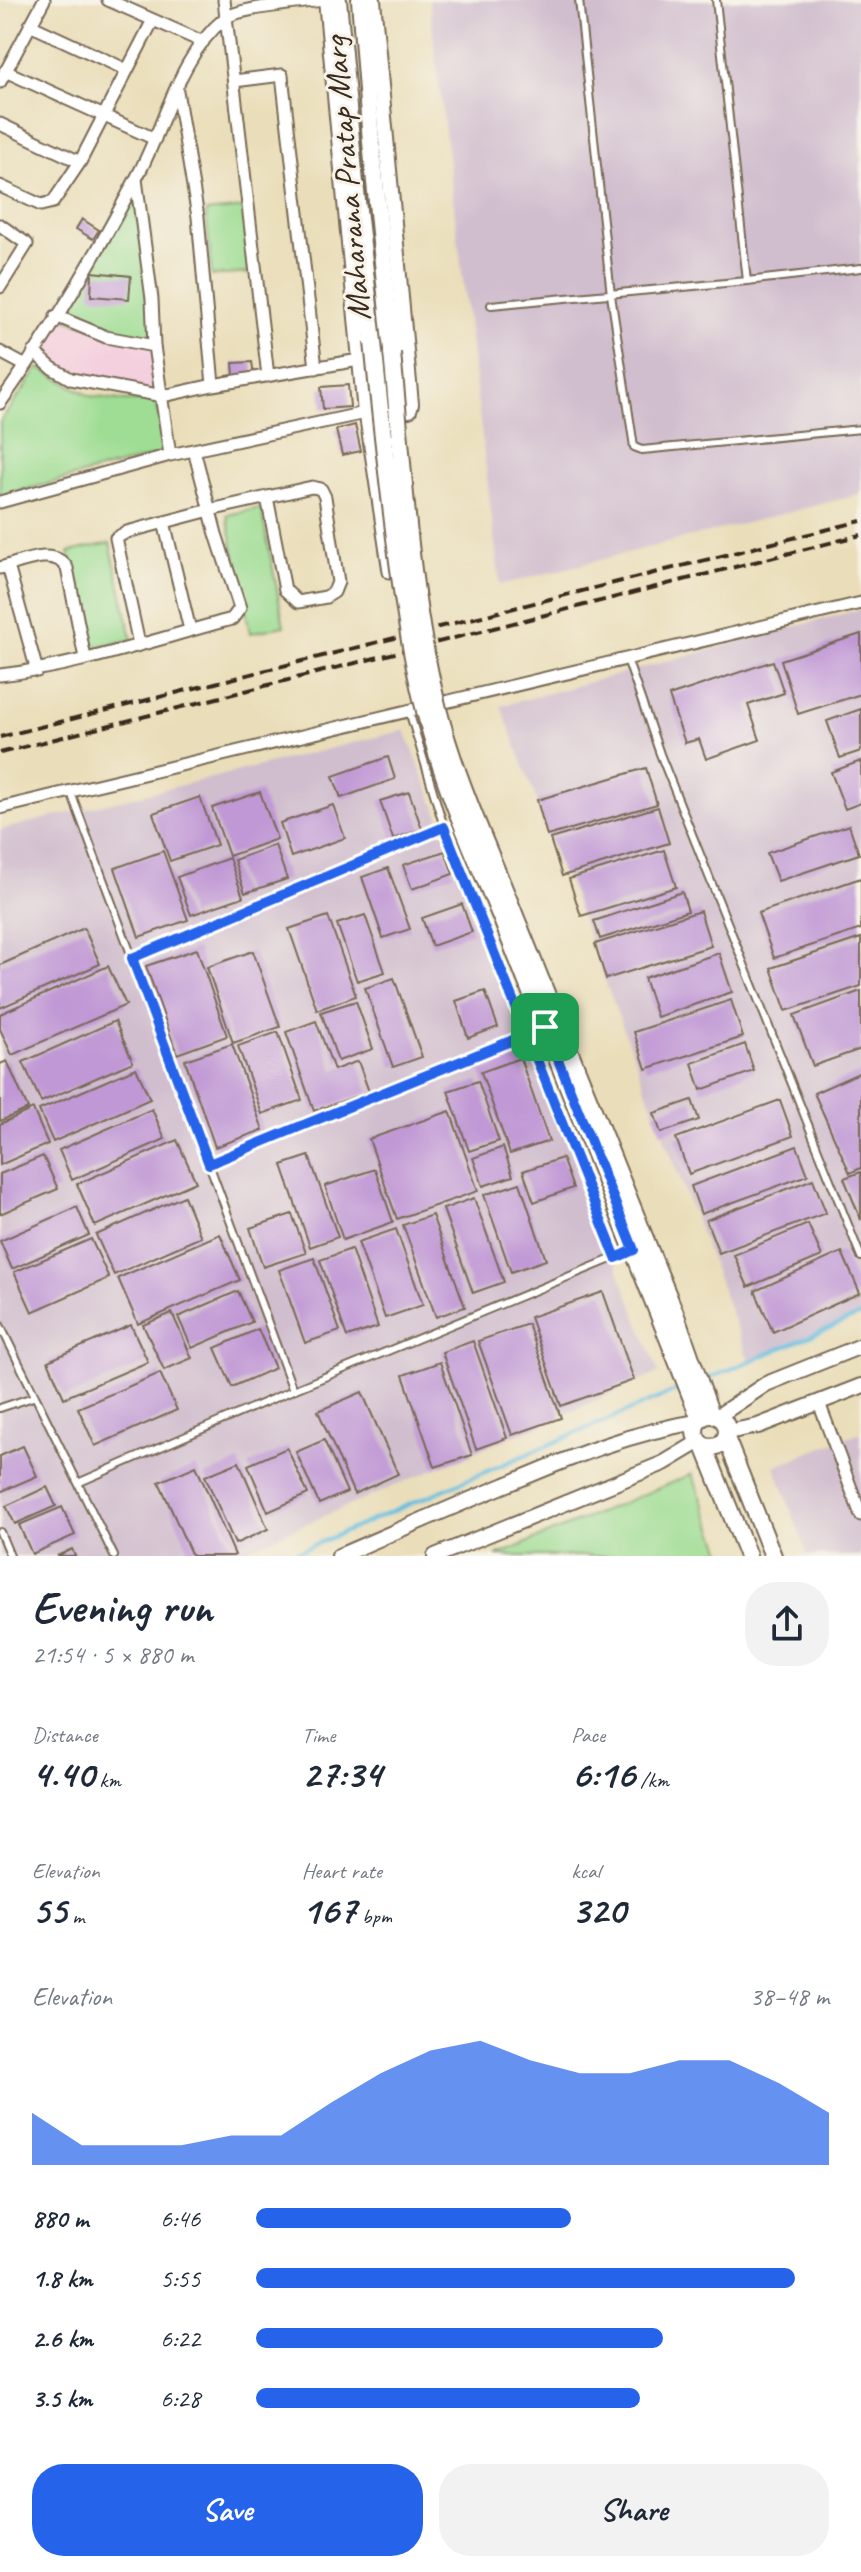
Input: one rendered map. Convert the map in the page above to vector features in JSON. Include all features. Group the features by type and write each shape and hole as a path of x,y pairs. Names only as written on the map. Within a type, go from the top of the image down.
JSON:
{"main road":[{"name":"Maharana Pratap Marg","path":"338,0 386,468 416,670 440,762 512,926"},
{"name":"Maharana Pratap Marg","path":"360,0 371,142 419,617 454,763 512,926"},
{"path":"512,926 545,1027 634,1250 706,1418"},
{"path":"512,926 675,1313 706,1418"},
{"path":"706,1418 723,1420 773,1556"},
{"path":"706,1418 695,1431 748,1556"},
{"path":"702,1444 717,1446 727,1435"}],"street":[{"path":"44,0 3,76 155,139"},
{"path":"108,0 203,42"},
{"path":"224,0 268,376"},
{"path":"0,403 26,366 136,178 194,52 226,16 278,2 326,0 359,360 389,572"},
{"path":"0,502 170,455 365,413 409,410 411,404 373,0"},
{"path":"0,186 41,205 47,205 58,195 80,162 153,20"},
{"path":"30,25 127,70"},
{"path":"234,81 282,75 316,368"},
{"path":"177,90 198,217 213,385"},
{"path":"0,124 80,162"},
{"path":"136,178 152,299 154,346 170,455"},
{"path":"0,225 27,244 0,287"},
{"path":"56,316 106,337 154,346"},
{"path":"0,352 26,366"},
{"path":"34,352 71,379 163,396 359,360"},
{"path":"0,675 37,671 232,619 240,608 194,450"},
{"path":"139,644 116,538 164,522 210,510 267,497 312,487 321,489 325,497 338,582 334,592 326,597 298,602 285,590 267,497"},
{"path":"164,522 190,630"},
{"path":"37,671 4,567 51,556 63,562 67,568 85,658"},
{"path":"0,808 861,603"},
{"path":"339,1556 540,1470 658,1428 706,1418 766,1384 861,1346"},
{"path":"727,1435 861,1386"},
{"path":"819,1403 861,1515"},
{"path":"435,1556 664,1463 702,1444"}],"lane":[{"path":"579,0 611,295 632,442 638,449 861,429"},
{"path":"716,0 747,281"},
{"path":"491,305 861,268"},
{"path":"627,659 660,754 861,1257"},
{"path":"409,711 444,827 616,1258"},
{"path":"70,790 293,1390"},
{"path":"132,958 444,827"},
{"path":"209,1164 545,1027"},
{"path":"80,1482 293,1390 634,1250"},
{"path":"0,1325 114,1556"},
{"path":"0,1408 33,1397"},
{"path":"0,1532 10,1556"}],"shaded area":[{"path":"429,0 861,0 861,494 500,585"},
{"path":"56,316 154,346 163,396 89,384 34,352"},
{"path":"861,609 861,1316 750,1363 501,706"},
{"path":"405,730 659,1373 230,1556 0,1556 0,830"},
{"path":"861,1432 861,1556 808,1556 775,1466"}],"green space":[{"path":"136,178 154,346 56,316"},
{"path":"244,208 250,273 212,276 206,212"},
{"path":"39,368 90,396 126,401 156,400 166,453 0,496 0,422"},
{"path":"261,508 284,626 250,633 227,515"},
{"path":"110,543 132,639 92,648 69,552"},
{"path":"692,1474 724,1556 496,1556"}],"building":[{"path":"82,219 99,230 93,239 76,229"},
{"path":"92,272 131,276 129,299 91,296"},
{"path":"252,362 254,375 234,377 233,363"},
{"path":"348,385 350,407 323,409 321,387"},
{"path":"355,425 361,451 342,455 336,430"},
{"path":"861,634 861,694 798,714 781,660"},
{"path":"773,661 784,693 748,705 760,740 706,759 699,739 685,743 669,696"},
{"path":"861,709 861,751 840,758 827,721"},
{"path":"388,757 395,779 341,798 333,776"},
{"path":"861,761 861,803 845,809 831,772"},
{"path":"646,768 657,804 547,836 537,800"},
{"path":"260,792 277,839 229,856 212,808"},
{"path":"409,792 422,829 393,839 380,801"},
{"path":"200,797 217,845 170,861 153,813"},
{"path":"333,805 345,838 291,857 280,823"},
{"path":"658,807 669,843 562,876 550,839"},
{"path":"849,825 859,854 778,881 767,853"},
{"path":"275,845 287,879 245,893 234,860"},
{"path":"664,850 676,887 581,916 569,879"},
{"path":"163,851 188,920 139,937 115,868"},
{"path":"445,851 453,874 412,889 403,865"},
{"path":"229,858 243,897 191,915 177,877"},
{"path":"388,868 410,929 383,938 362,877"},
{"path":"861,878 861,929 774,958 758,913"},
{"path":"682,892 688,911 600,939 594,921"},
{"path":"462,904 472,932 432,946 422,918"},
{"path":"700,911 711,946 606,979 595,944"},
{"path":"365,915 385,972 357,981 337,924"},
{"path":"328,916 356,996 317,1010 289,929"},
{"path":"84,928 100,964 0,1008 0,965"},
{"path":"861,938 861,986 786,1011 771,968"},
{"path":"197,949 227,1036 177,1054 146,966"},
{"path":"253,951 280,1027 233,1043 207,967"},
{"path":"719,953 732,992 657,1017 644,978"},
{"path":"108,966 126,1005 12,1055 0,1029 0,1014"},
{"path":"394,978 422,1057 393,1067 365,988"},
{"path":"485,991 498,1027 468,1038 456,1001"},
{"path":"861,991 861,1049 813,1066 794,1015"},
{"path":"731,1000 743,1037 646,1069 634,1032"},
{"path":"356,1001 373,1049 338,1061 321,1012"},
{"path":"115,1021 133,1062 41,1102 23,1062"},
{"path":"316,1021 334,1070 358,1061 369,1092 314,1111 286,1032"},
{"path":"278,1032 302,1100 262,1114 238,1046"},
{"path":"232,1044 263,1130 215,1147 185,1060"},
{"path":"745,1044 754,1071 701,1090 692,1063"},
{"path":"520,1058 549,1141 510,1154 481,1072"},
{"path":"7,1061 28,1109 0,1121 0,1064"},
{"path":"136,1068 150,1099 53,1142 39,1110"},
{"path":"861,1072 861,1168 850,1173 814,1093"},
{"path":"478,1081 499,1141 469,1151 448,1091"},
{"path":"692,1100 699,1120 661,1133 654,1113"},
{"path":"780,1100 793,1136 689,1174 676,1138"},
{"path":"33,1109 48,1144 0,1165 0,1124"},
{"path":"152,1109 165,1139 72,1180 59,1150"},
{"path":"450,1111 478,1191 397,1219 369,1139"},
{"path":"177,1140 196,1182 95,1226 77,1184"},
{"path":"797,1146 808,1175 701,1214 691,1186"},
{"path":"503,1147 513,1176 483,1186 473,1158"},
{"path":"43,1156 58,1189 0,1214 0,1174"},
{"path":"309,1156 338,1237 310,1247 282,1165"},
{"path":"562,1158 573,1188 534,1202 523,1171"},
{"path":"375,1169 393,1222 343,1240 325,1186"},
{"path":"861,1172 861,1220 844,1178"},
{"path":"813,1179 826,1213 719,1253 706,1220"},
{"path":"520,1183 546,1260 511,1272 484,1195"},
{"path":"184,1196 201,1237 114,1275 96,1235"},
{"path":"474,1198 504,1282 473,1293 443,1209"},
{"path":"77,1207 89,1235 12,1269 0,1241"},
{"path":"292,1214 306,1253 263,1267 250,1228"},
{"path":"432,1215 465,1307 436,1317 403,1225"},
{"path":"808,1224 822,1256 748,1287 734,1255"},
{"path":"396,1229 423,1305 385,1318 358,1242"},
{"path":"220,1234 240,1280 138,1324 118,1278"},
{"path":"91,1239 109,1278 32,1312 14,1272"},
{"path":"351,1249 378,1327 347,1337 320,1260"},
{"path":"842,1252 860,1293 773,1332 755,1291"},
{"path":"314,1258 340,1331 305,1343 279,1270"},
{"path":"238,1291 252,1322 192,1348 178,1317"},
{"path":"603,1292 634,1380 561,1406 530,1317"},
{"path":"172,1313 192,1358 164,1370 143,1325"},
{"path":"528,1324 561,1418 512,1435 478,1341"},
{"path":"131,1325 148,1362 64,1398 48,1361"},
{"path":"258,1329 275,1368 232,1387 215,1348"},
{"path":"473,1341 507,1438 476,1449 442,1352"},
{"path":"440,1362 472,1455 435,1467 403,1375"},
{"path":"160,1373 177,1410 95,1446 78,1408"},
{"path":"362,1392 398,1474 354,1494 318,1411"},
{"path":"324,1440 347,1492 319,1504 296,1452"},
{"path":"23,1446 37,1476 0,1492 0,1456"},
{"path":"287,1448 308,1494 268,1512 248,1465"},
{"path":"239,1462 268,1529 235,1544 205,1476"},
{"path":"196,1466 233,1556 192,1556 159,1482"},
{"path":"47,1487 56,1506 15,1524 6,1506"},
{"path":"62,1507 75,1535 32,1554 19,1525"},
{"path":"72,1549 75,1556 57,1556"}],"waterway":[{"path":"707,1379 861,1315"},
{"path":"288,1556 680,1389"}],"railway":[{"path":"0,737 861,521"},
{"path":"0,753 861,535"}],"route":[{"path":"545,1027 528,1034 421,1077 315,1120 209,1164 132,958 444,827 528,1034 616,1258 634,1250 545,1027"}]}
